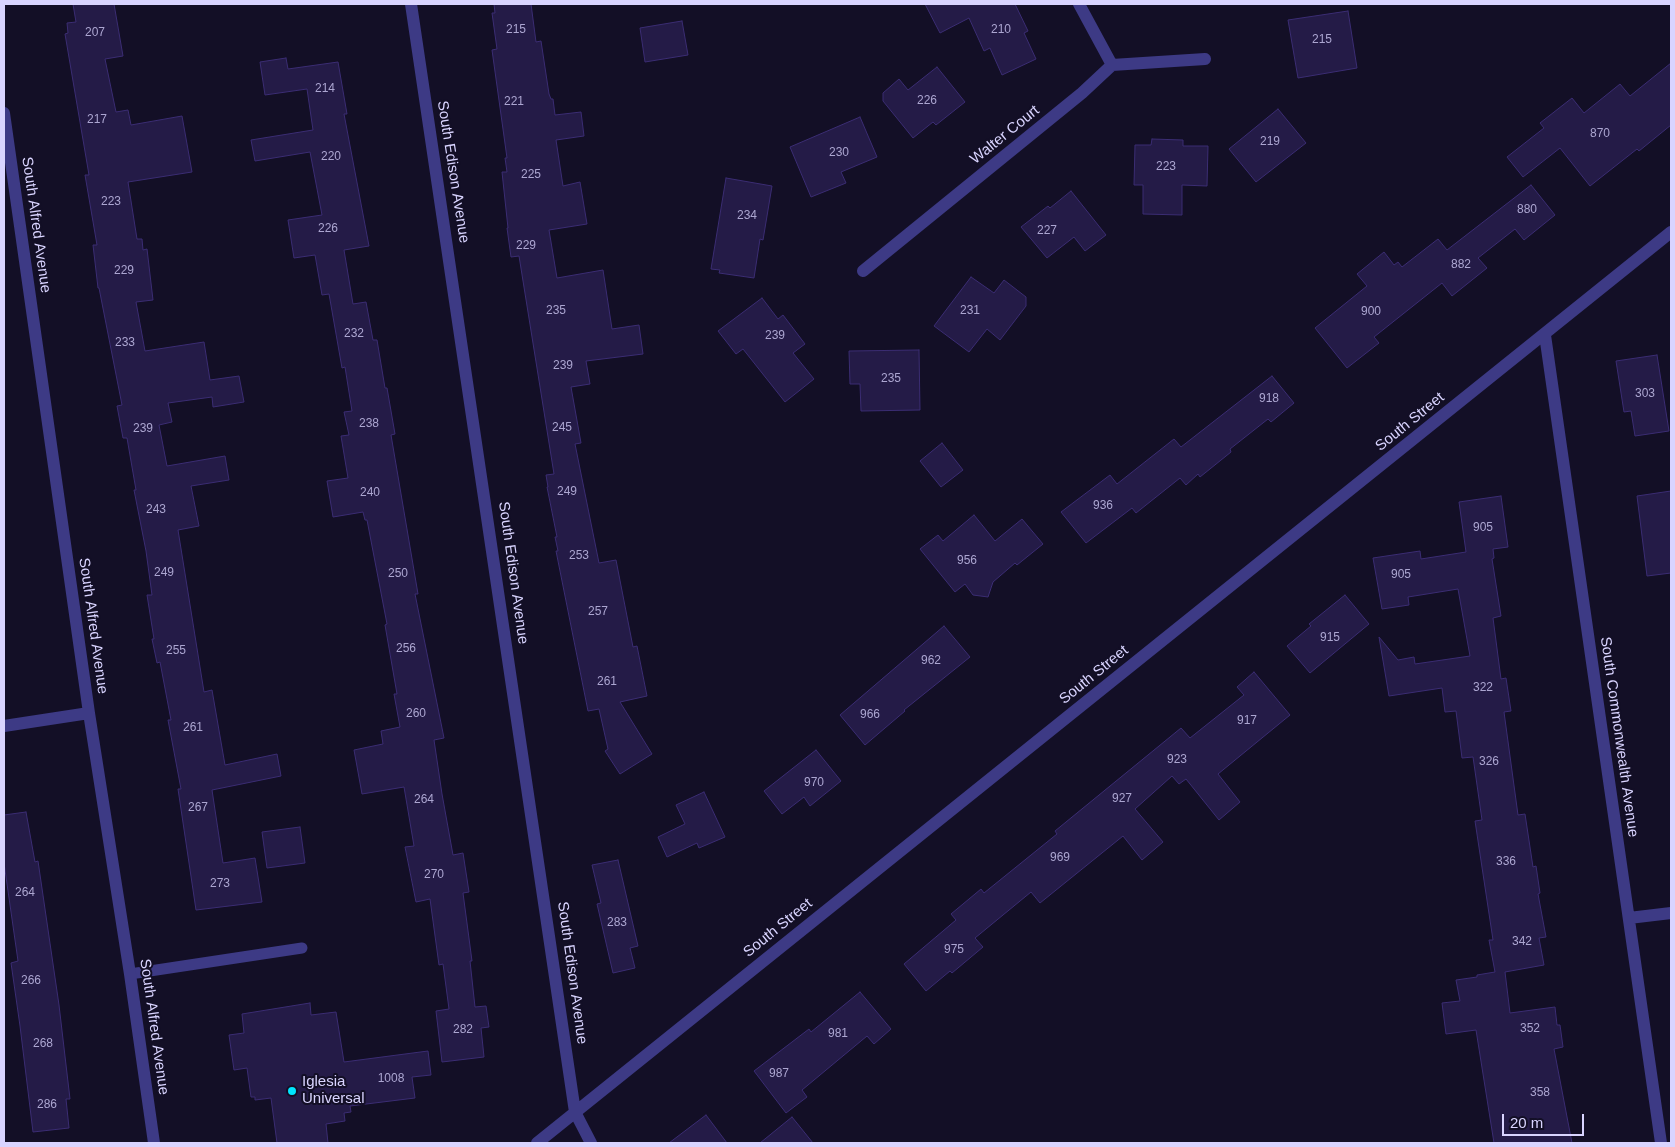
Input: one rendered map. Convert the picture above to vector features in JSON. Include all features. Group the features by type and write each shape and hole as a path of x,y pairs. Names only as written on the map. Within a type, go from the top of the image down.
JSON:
{"street":[{"name":"South Edison Avenue","path":"411,4 575,1112 591,1143"},
{"path":"1079,4 1112,65 1205,59"},
{"name":"Walter Court","path":"863,271 1082,93 1112,65"},
{"name":"South Alfred Avenue","path":"4,113 89,713 130,974 154,1143"},
{"name":"South Street","path":"537,1143 1671,232"},
{"name":"South Commonwealth Avenue","path":"1545,335 1661,1143"},
{"path":"4,726 89,713"},
{"path":"1629,918 1671,913"}],"lane":[{"path":"130,974 302,948"}],"building":[{"path":"73,4 114,4 123,56 105,59 116,112 128,110 131,125 182,116 192,172 128,182 137,239 142,239 143,250 147,249 153,300 136,302 145,351 204,342 210,380 239,376 244,402 213,407 212,397 168,403 172,422 159,425 167,466 225,456 229,480 191,486 199,526 178,530 204,692 212,690 225,765 277,754 281,776 212,790 223,863 255,858 262,902 196,910 178,789 181,789 168,720 171,720 160,662 157,663 152,639 154,639 147,595 152,595 146,551 134,490 136,490 127,438 123,438 117,406 122,405 98,288 93,245 97,245 85,175 89,175 65,34 68,33 67,23 76,22"},
{"path":"494,4 531,4 536,42 541,41 549,94 551,99 553,99 555,115 581,112 584,136 556,140 563,186 580,182 587,224 549,230 557,278 603,270 612,329 639,325 643,354 586,361 590,384 571,387 581,443 575,444 599,563 616,560 633,647 637,646 647,696 620,702 652,754 620,774 605,751 608,749 599,709 588,711 556,551 558,551 555,537 557,537 546,475 554,474 519,256 511,257 507,228 502,172 507,172 505,158 507,158 492,50 497,49 492,13 495,13"},
{"path":"925,4 1015,4 1028,31 1024,33 1036,59 1002,75 990,48 984,51 969,18 940,33"},
{"path":"1348,11 1357,68 1298,78 1288,20"},
{"path":"682,21 688,55 645,62 640,28"},
{"path":"286,58 288,69 338,62 347,114 344,114 369,246 344,250 353,304 366,302 373,340 377,340 395,434 391,435 418,594 415,594 444,738 434,740 442,794 453,855 463,853 469,892 463,893 472,961 470,961 475,1007 486,1006 489,1027 481,1028 484,1057 442,1062 436,1011 449,1009 443,964 439,965 430,899 416,902 405,847 414,846 404,787 362,794 354,750 383,744 381,731 400,727 394,694 397,694 385,625 387,624 367,520 365,520 363,512 333,517 327,481 348,478 341,436 349,435 344,412 352,411 345,367 342,368 329,294 322,295 315,255 294,258 288,220 322,215 310,152 255,161 251,140 313,130 307,89 265,95 260,62"},
{"path":"1671,63 1671,125 1639,151 1637,149 1590,186 1560,148 1523,177 1507,157 1544,128 1540,123 1572,98 1584,113 1620,84 1630,96"},
{"path":"937,67 965,102 936,125 933,122 913,138 883,101 883,93 899,79 908,90"},
{"path":"1278,109 1306,143 1256,182 1229,149"},
{"path":"860,117 877,157 841,172 846,183 811,197 790,147"},
{"path":"1152,139 1183,140 1183,146 1208,146 1207,186 1182,185 1182,215 1143,214 1143,185 1134,185 1135,145 1151,145"},
{"path":"726,178 772,186 763,240 760,239 754,278 719,273 720,270 711,269"},
{"path":"1531,185 1555,215 1524,240 1515,229 1478,258 1487,268 1452,296 1442,283 1374,337 1379,343 1347,368 1315,328 1367,286 1357,274 1384,252 1394,265 1398,262 1402,267 1438,239 1447,250"},
{"path":"1071,191 1106,235 1085,251 1074,237 1047,258 1021,227 1048,206 1050,208"},
{"path":"971,277 994,293 1004,280 1026,297 1026,306 1000,340 987,329 969,352 934,326"},
{"path":"762,298 778,319 783,315 805,344 793,353 814,379 785,402 743,349 736,354 718,331"},
{"path":"919,350 920,410 861,411 860,384 850,384 849,351"},
{"path":"1657,355 1669,431 1635,436 1631,411 1624,412 1616,361"},
{"path":"1272,376 1294,403 1271,422 1268,419 1230,449 1231,452 1200,477 1198,474 1186,485 1180,478 1136,513 1132,508 1086,543 1061,512 1110,475 1117,484 1174,439 1181,447"},
{"path":"942,443 963,470 941,487 920,461"},
{"path":"1671,491 1671,573 1647,576 1637,496"},
{"path":"1501,496 1508,547 1493,549 1494,558 1492,559 1501,616 1493,618 1501,679 1506,678 1511,711 1504,712 1518,815 1525,814 1533,867 1536,866 1540,893 1538,894 1546,937 1539,938 1544,965 1505,972 1510,1013 1555,1007 1557,1025 1560,1025 1563,1047 1554,1049 1572,1143 1494,1143 1476,1030 1446,1034 1442,1003 1460,1001 1456,980 1495,972 1489,940 1493,940 1475,821 1482,820 1473,757 1462,758 1456,711 1445,712 1442,688 1389,696 1379,637 1398,660 1414,657 1415,664 1470,656 1458,589 1408,597 1409,605 1382,609 1373,558 1420,551 1421,559 1466,552 1459,502"},
{"path":"974,515 995,541 1022,519 1043,544 1017,565 1015,563 993,582 988,597 973,595 965,584 955,592 920,549 938,535 943,541"},
{"path":"1345,595 1369,624 1310,673 1287,646 1311,626 1309,624"},
{"path":"944,626 970,657 904,710 865,745 840,715"},
{"path":"1254,672 1290,715 1218,774 1240,802 1219,820 1186,779 1179,784 1172,776 1135,809 1163,842 1142,860 1123,836 1040,903 1031,892 975,938 983,947 952,973 950,971 926,991 904,964 956,920 951,914 981,889 984,893 1057,834 1055,831 1181,728 1190,738 1244,695 1237,687"},
{"path":"816,750 841,781 810,806 804,797 782,814 764,791"},
{"path":"704,792 725,837 699,848 697,843 667,857 658,837 685,824 676,805"},
{"path":"26,812 35,862 38,861 59,1005 70,1099 66,1099 69,1128 33,1132 11,963 18,961 4,863 4,815"},
{"path":"300,827 305,863 267,868 262,832"},
{"path":"618,860 638,946 630,948 635,968 613,973 597,904 601,903 592,865"},
{"path":"860,992 891,1029 874,1044 867,1036 802,1090 807,1097 786,1113 754,1071 809,1029 811,1032"},
{"path":"310,1003 311,1015 336,1012 344,1062 428,1051 431,1075 412,1077 415,1098 350,1106 351,1112 344,1113 345,1121 326,1124 328,1143 277,1143 271,1098 255,1100 255,1097 251,1097 247,1068 234,1070 229,1035 244,1033 242,1014"},
{"path":"706,1115 727,1143 669,1143"},
{"path":"792,1117 813,1143 760,1143"}],"place":[{"name":"Iglesia Universal","path":"292,1091"}]}
